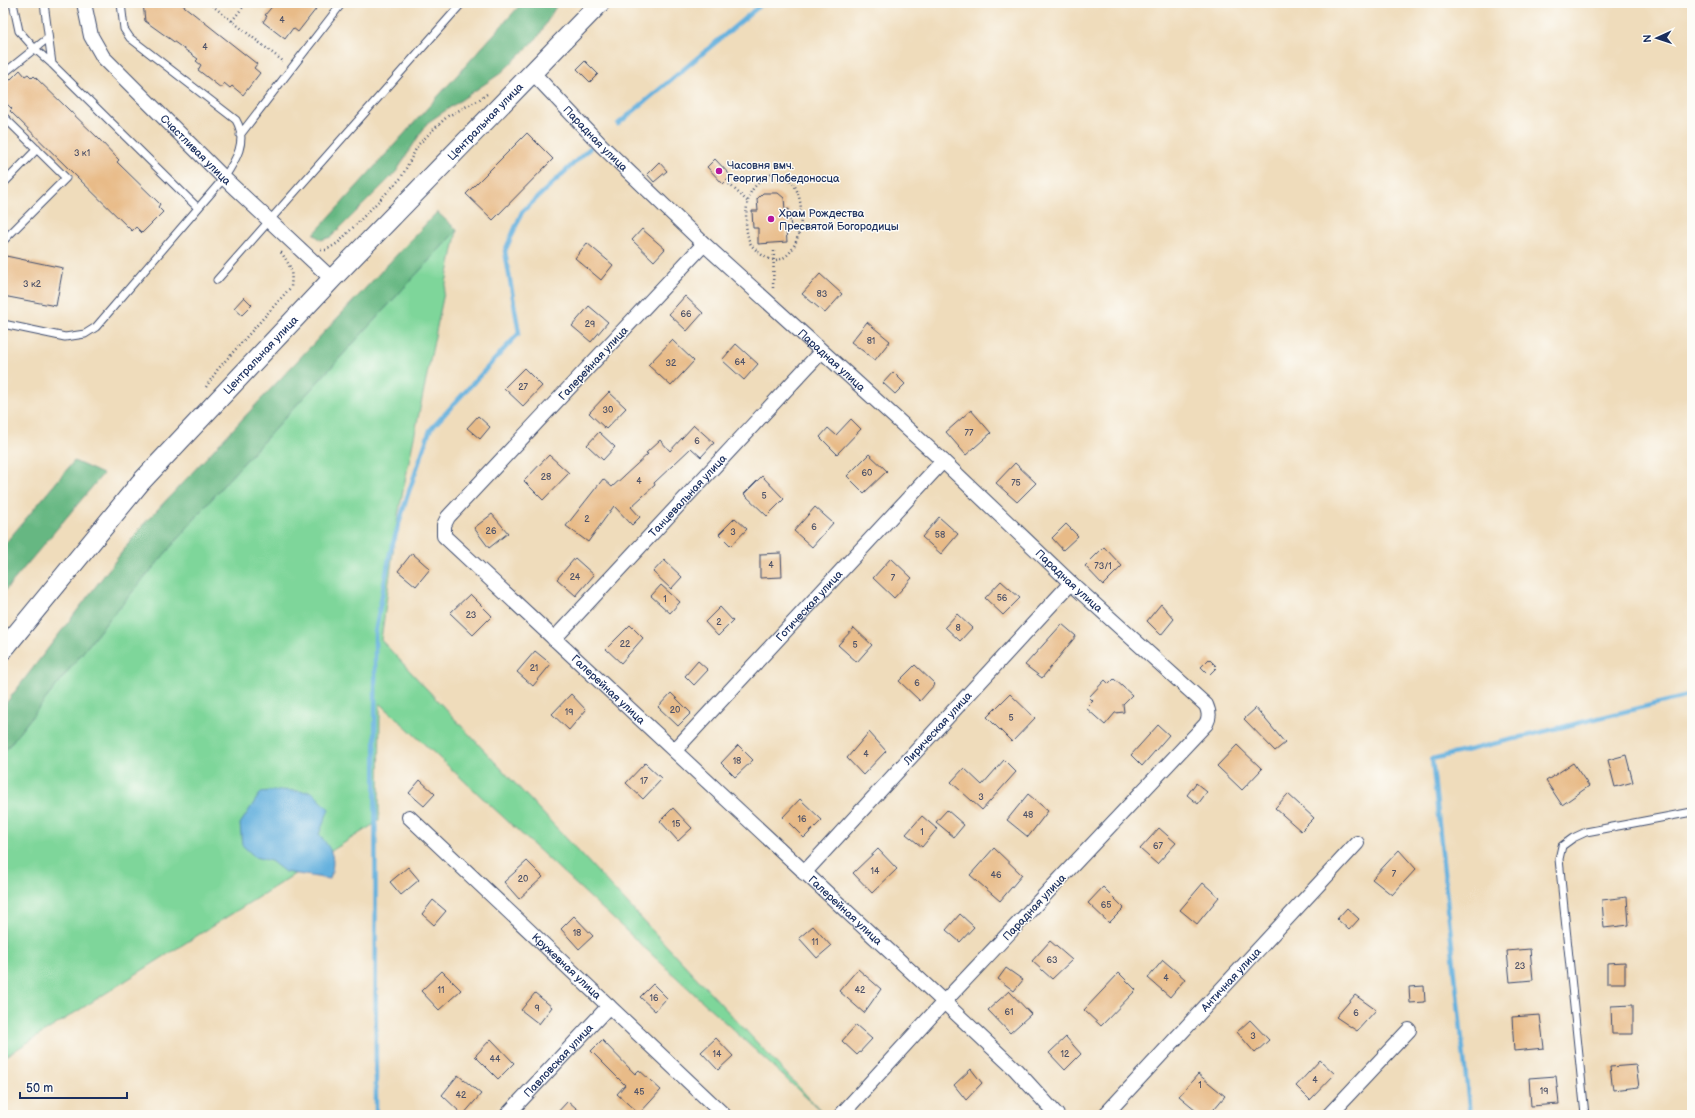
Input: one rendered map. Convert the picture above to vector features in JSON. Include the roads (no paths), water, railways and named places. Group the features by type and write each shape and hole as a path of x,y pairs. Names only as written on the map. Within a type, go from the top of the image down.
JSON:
{"main road":[{"name":"Центральная улица","path":"3,650 140,483 332,279 600,3"}],"street":[{"name":"Счастливая улица","path":"84,3 91,36 103,57 224,178 282,234 332,279"},
{"name":"Парадная улица","path":"532,72 602,146 704,244 943,461 1071,583 1206,705 1208,710 1208,720 1201,730 944,1002 841,1115"},
{"name":"Галерейная улица","path":"704,244 448,517 444,525 444,536 447,541 675,750 804,873 1016,1070 1057,1115"},
{"name":"Танцевальная улица","path":"554,639 822,352"},
{"name":"Готическая улица","path":"675,750 943,461"},
{"name":"Лирическая улица","path":"804,873 1071,583"},
{"name":"Кружевная улица","path":"409,817 724,1115"},
{"name":"Античная улица","path":"1105,1115 1357,843"},
{"name":"Павловская улица","path":"507,1115 609,1006"},
{"path":"1329,1115 1409,1030"}],"lane":[{"path":"13,3 19,31 34,48 198,208"},
{"path":"44,3 52,64"},
{"path":"3,324 66,337 85,334 96,327 224,178 237,159 240,150 240,135 236,120 130,38 124,29 121,3"},
{"path":"240,135 342,3"},
{"path":"217,280 462,3"},
{"path":"3,74 48,38"},
{"path":"3,116 66,178 3,241"},
{"path":"3,184 37,149"},
{"path":"1585,1115 1559,866 1562,846 1573,838 1586,832 1692,812"}],"water":[{"path":"279,790 312,792 329,809 319,834 332,855 333,865 330,879 285,872 271,861 255,857 242,845 240,824 261,792"}],"waterway":[{"path":"618,124 763,3"},
{"path":"376,1115 375,633 390,553 430,430 519,333 505,251 522,212 590,148"},
{"path":"1470,1115 1432,759 1692,695"}],"place":[{"name":"Часовня вмч. Георгия Победоносца","path":"719,171"},
{"name":"Храм Рождества Пресвятой Богородицы","path":"771,219"}]}
